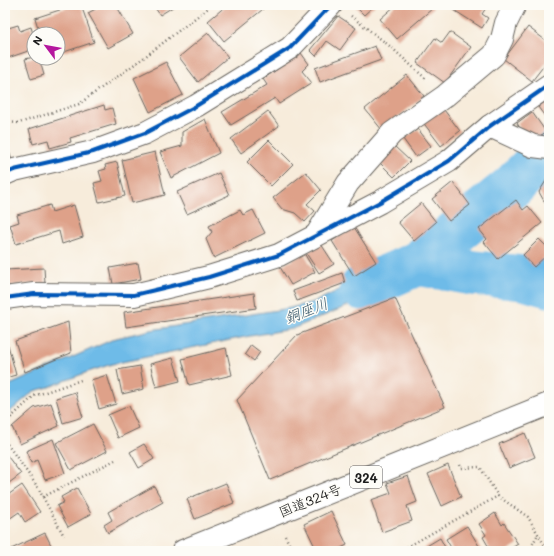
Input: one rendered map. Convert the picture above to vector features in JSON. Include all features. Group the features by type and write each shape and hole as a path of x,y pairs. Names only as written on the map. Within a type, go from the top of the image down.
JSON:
{"main road":[{"path":"317,234 348,183 392,133 445,96 494,55 502,39 506,23 515,5"},
{"path":"5,174 14,170 93,152 145,133 196,106 290,48 340,10"},
{"path":"5,298 34,294 134,295 209,277 279,254 380,202 449,161 490,126 549,85"},
{"path":"490,126 541,147"},
{"name":"国道324号","path":"183,551 549,404"}],"path":[{"path":"5,122 19,123 79,104 146,56 212,5"},
{"path":"340,10 391,47 445,96"},
{"path":"5,423 34,396 81,380"},
{"path":"5,440 43,497 64,536"},
{"path":"455,441 461,468 480,467 498,496 528,517 548,551"},
{"path":"43,497 115,460"},
{"path":"400,551 498,496"},
{"path":"529,551 538,533"}],"water":[{"path":"416,251 422,275 292,329 112,364 34,391 5,416 5,387 116,338 151,330 290,308 317,301"}],"building":[{"path":"75,5 81,5 94,42 66,51 66,26 38,26 35,18"},
{"path":"103,5 116,5 133,34 108,48 88,13"},
{"path":"153,5 176,5 160,15"},
{"path":"227,5 268,5 224,41 208,21"},
{"path":"354,5 375,5 364,15"},
{"path":"396,5 431,5 433,8 397,39 380,19"},
{"path":"446,5 488,5 482,14 488,18 482,28"},
{"path":"338,16 356,28 340,50 327,41 316,56 310,50"},
{"path":"18,25 20,31 26,29 26,52 5,59 5,29"},
{"path":"528,27 549,43 549,59 532,81 504,59"},
{"path":"450,32 471,47 445,83 417,63 435,38 442,43"},
{"path":"208,33 228,57 198,82 179,57"},
{"path":"375,46 381,60 320,82 315,68"},
{"path":"301,53 309,64 302,71 312,83 279,104 275,98 231,125 222,112 267,85 263,79"},
{"path":"166,62 183,95 150,112 134,78"},
{"path":"27,66 41,66 44,75 31,79"},
{"path":"407,75 424,96 382,130 365,109"},
{"path":"549,99 549,122 538,107"},
{"path":"104,105 105,110 112,108 116,124 70,138 71,142 50,148 48,140 33,144 29,129"},
{"path":"441,106 460,131 441,146 422,121"},
{"path":"268,111 279,126 241,153 231,139"},
{"path":"532,112 546,132 538,137 522,132 517,123"},
{"path":"205,119 219,153 171,178 160,152 182,146 182,132"},
{"path":"418,129 431,146 416,157 403,139"},
{"path":"269,140 293,164 271,186 247,162"},
{"path":"5,141 12,160 5,163"},
{"path":"394,146 410,161 394,177 379,162"},
{"path":"155,152 165,195 132,203 122,160"},
{"path":"117,162 125,196 99,202 94,183 102,181 99,171 106,169 105,165"},
{"path":"306,172 321,190 307,204 315,211 305,222 295,213 282,209 273,198"},
{"path":"219,173 229,195 187,214 177,192"},
{"path":"549,176 549,210 539,192"},
{"path":"453,182 470,205 449,221 432,199"},
{"path":"516,200 523,210 528,206 542,223 498,259 484,242 487,239 479,229"},
{"path":"421,203 436,222 414,241 398,222"},
{"path":"50,205 52,212 74,205 83,237 62,244 59,231 16,244 10,225 19,222 17,215"},
{"path":"240,210 243,215 253,210 265,233 214,258 206,239 212,232 209,226"},
{"path":"354,227 376,262 354,276 332,241"},
{"path":"539,239 549,249 549,253 534,267 523,255"},
{"path":"321,244 334,264 319,273 306,253"},
{"path":"304,253 315,272 291,285 280,267"},
{"path":"138,263 141,279 113,284 110,268"},
{"path":"44,268 45,283 5,286 5,270"},
{"path":"342,273 345,283 297,301 293,291"},
{"path":"254,293 256,308 126,327 124,312"},
{"path":"395,298 445,407 270,480 237,400 297,335"},
{"path":"68,322 71,353 25,372 15,341"},
{"path":"8,345 16,375 5,378 5,346"},
{"path":"251,345 260,352 254,361 245,354"},
{"path":"226,348 232,375 189,385 182,359"},
{"path":"173,358 180,381 156,387 150,364"},
{"path":"140,366 144,389 122,394 117,370"},
{"path":"107,375 116,404 99,409 91,380"},
{"path":"75,392 83,417 63,423 56,398"},
{"path":"51,403 59,426 20,444 12,427 34,408"},
{"path":"129,406 139,428 118,438 108,415"},
{"path":"93,424 107,451 71,470 56,443"},
{"path":"525,433 535,457 509,468 499,444"},
{"path":"53,439 65,473 45,480 37,460 31,463 26,451"},
{"path":"144,444 154,459 139,468 130,452"},
{"path":"5,453 21,474 5,486"},
{"path":"448,465 461,497 442,506 428,474"},
{"path":"408,476 417,502 407,506 412,521 382,532 371,500 391,493 387,483"},
{"path":"226,483 234,503 195,519 187,499"},
{"path":"22,485 40,512 25,522 19,512 9,519 5,513 5,497"},
{"path":"154,486 163,502 108,533 104,525 112,520 108,512"},
{"path":"77,488 91,514 68,527 57,506 64,502 61,497"},
{"path":"331,511 347,545 335,551 317,551 304,524"},
{"path":"495,513 502,525 504,523 518,544 507,551 491,551 483,537 486,535 479,524"},
{"path":"467,526 482,551 453,551 446,539"},
{"path":"45,533 54,551 7,551"},
{"path":"440,538 447,551 420,551 420,550"}],"waterway":[{"name":"銅座川","path":"362,288 418,263 513,186 549,149"},
{"path":"418,263 473,273 524,278 549,285"}],"cycle path":[{"path":"5,174 14,170 93,152 145,133 196,106 290,48 331,5"},
{"path":"5,298 34,294 134,295 209,277 279,255 380,202 449,161 490,126 549,85"}]}
